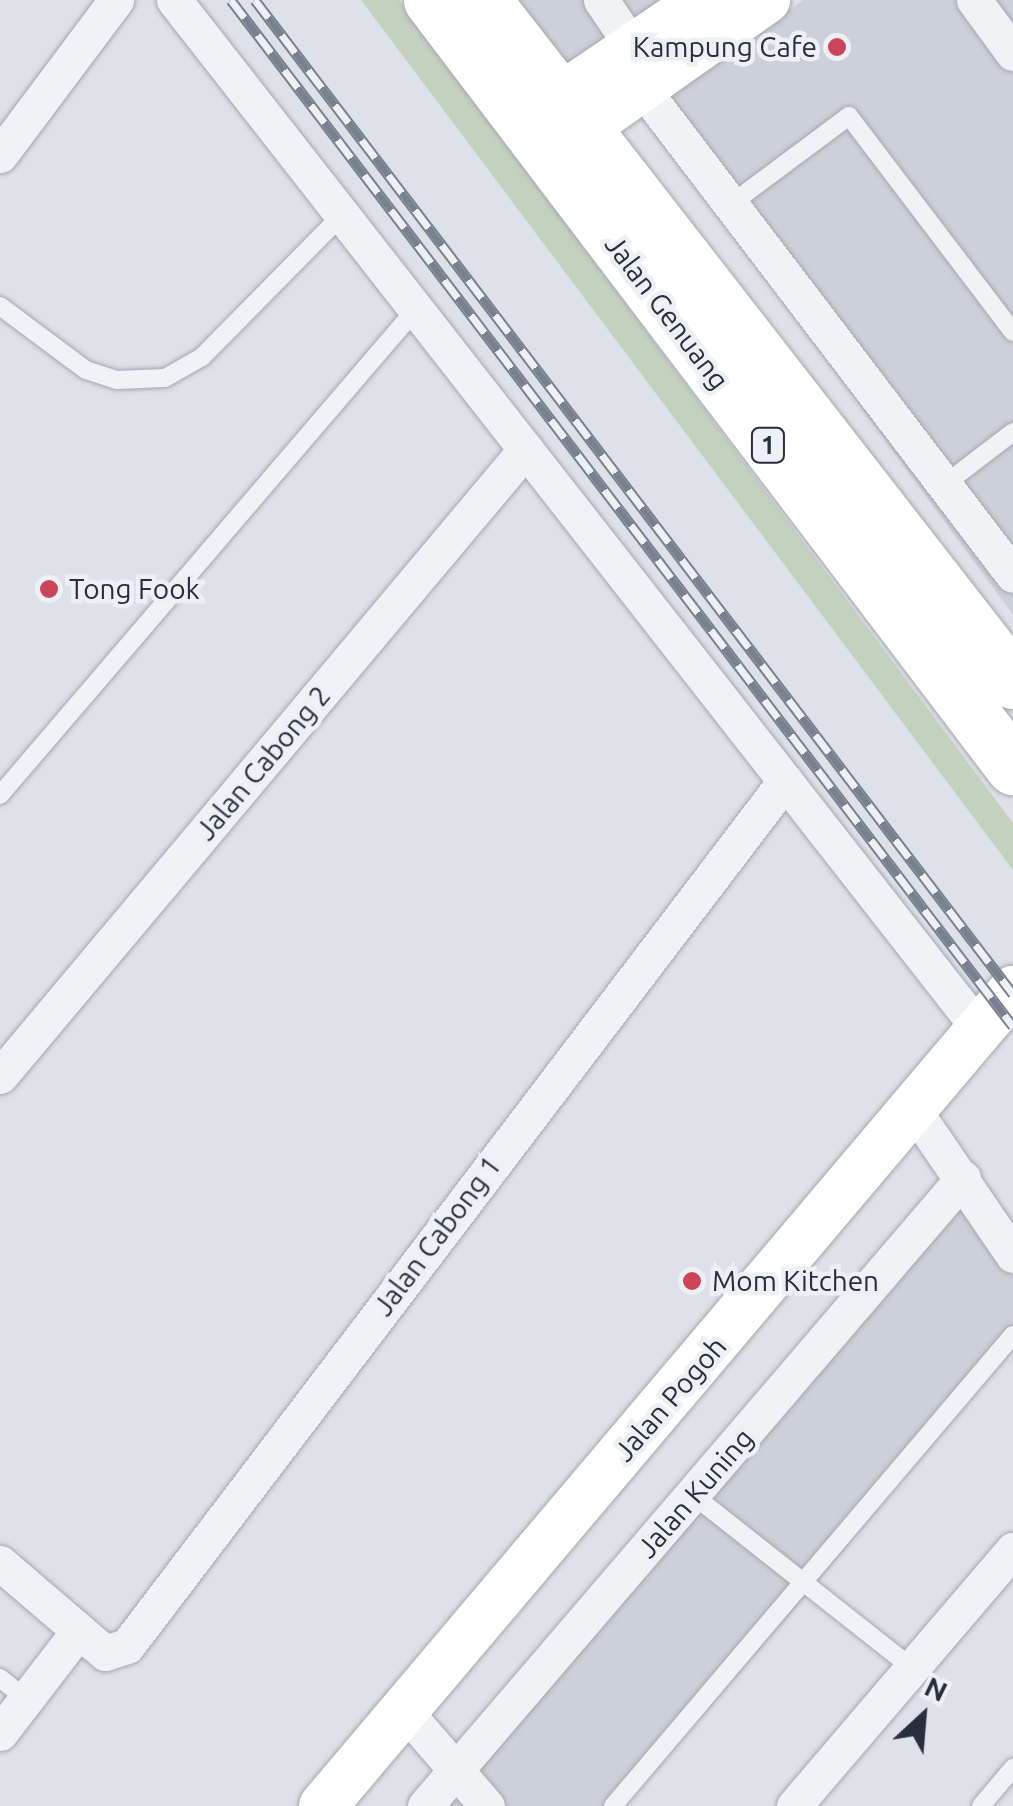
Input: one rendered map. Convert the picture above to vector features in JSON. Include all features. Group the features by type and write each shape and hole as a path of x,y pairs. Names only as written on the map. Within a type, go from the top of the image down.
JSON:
{"highway":[{"name":"Jalan Genuang","path":"431,0 553,117 1013,681"},
{"name":"Jalan Genuang","path":"483,0 553,117 1013,767"}],"main road":[{"path":"638,68 703,0"},
{"path":"553,117 766,0"},
{"name":"Jalan Pogoh","path":"323,1806 916,1113 1013,990"}],"street":[{"path":"174,0 980,1030"},
{"path":"601,0 638,68 731,204 1013,575"},
{"path":"974,0 1013,53"},
{"path":"1,150 112,1"},
{"name":"Jalan Cabong 2","path":"0,1076 526,450"},
{"name":"Jalan Cabong 1","path":"78,1633 105,1653 127,1646 785,780"},
{"path":"916,1113 1013,1254"},
{"name":"Jalan Kuning","path":"426,1806 963,1178"},
{"path":"794,1806 1013,1550"},
{"path":"0,1563 78,1633 13,1688 0,1733"},
{"path":"404,1710 454,1773 487,1806"}],"lane":[{"path":"731,204 849,116 1013,332"},
{"path":"0,306 86,370 118,380 165,378 202,356 342,216"},
{"path":"0,796 7,772 416,309"},
{"path":"944,485 1013,432"},
{"path":"613,1806 1013,1335"},
{"path":"694,1495 911,1667"},
{"path":"981,1806 1013,1768"}],"shaded area":[{"path":"510,0 667,0 563,70"},
{"path":"803,0 1013,0 1013,615 643,109"},
{"path":"967,1157 1013,1231 1013,1345 801,1602 623,1806 409,1806"}],"green space":[{"path":"361,0 399,0 1013,823 1013,870"}],"railway":[{"path":"231,0 1013,1026"},
{"path":"255,0 1013,994"}],"place":[{"name":"Kampung Cafe","path":"837,47"},
{"name":"Tong Fook","path":"49,589"},
{"name":"Mom Kitchen","path":"692,1281"}]}
